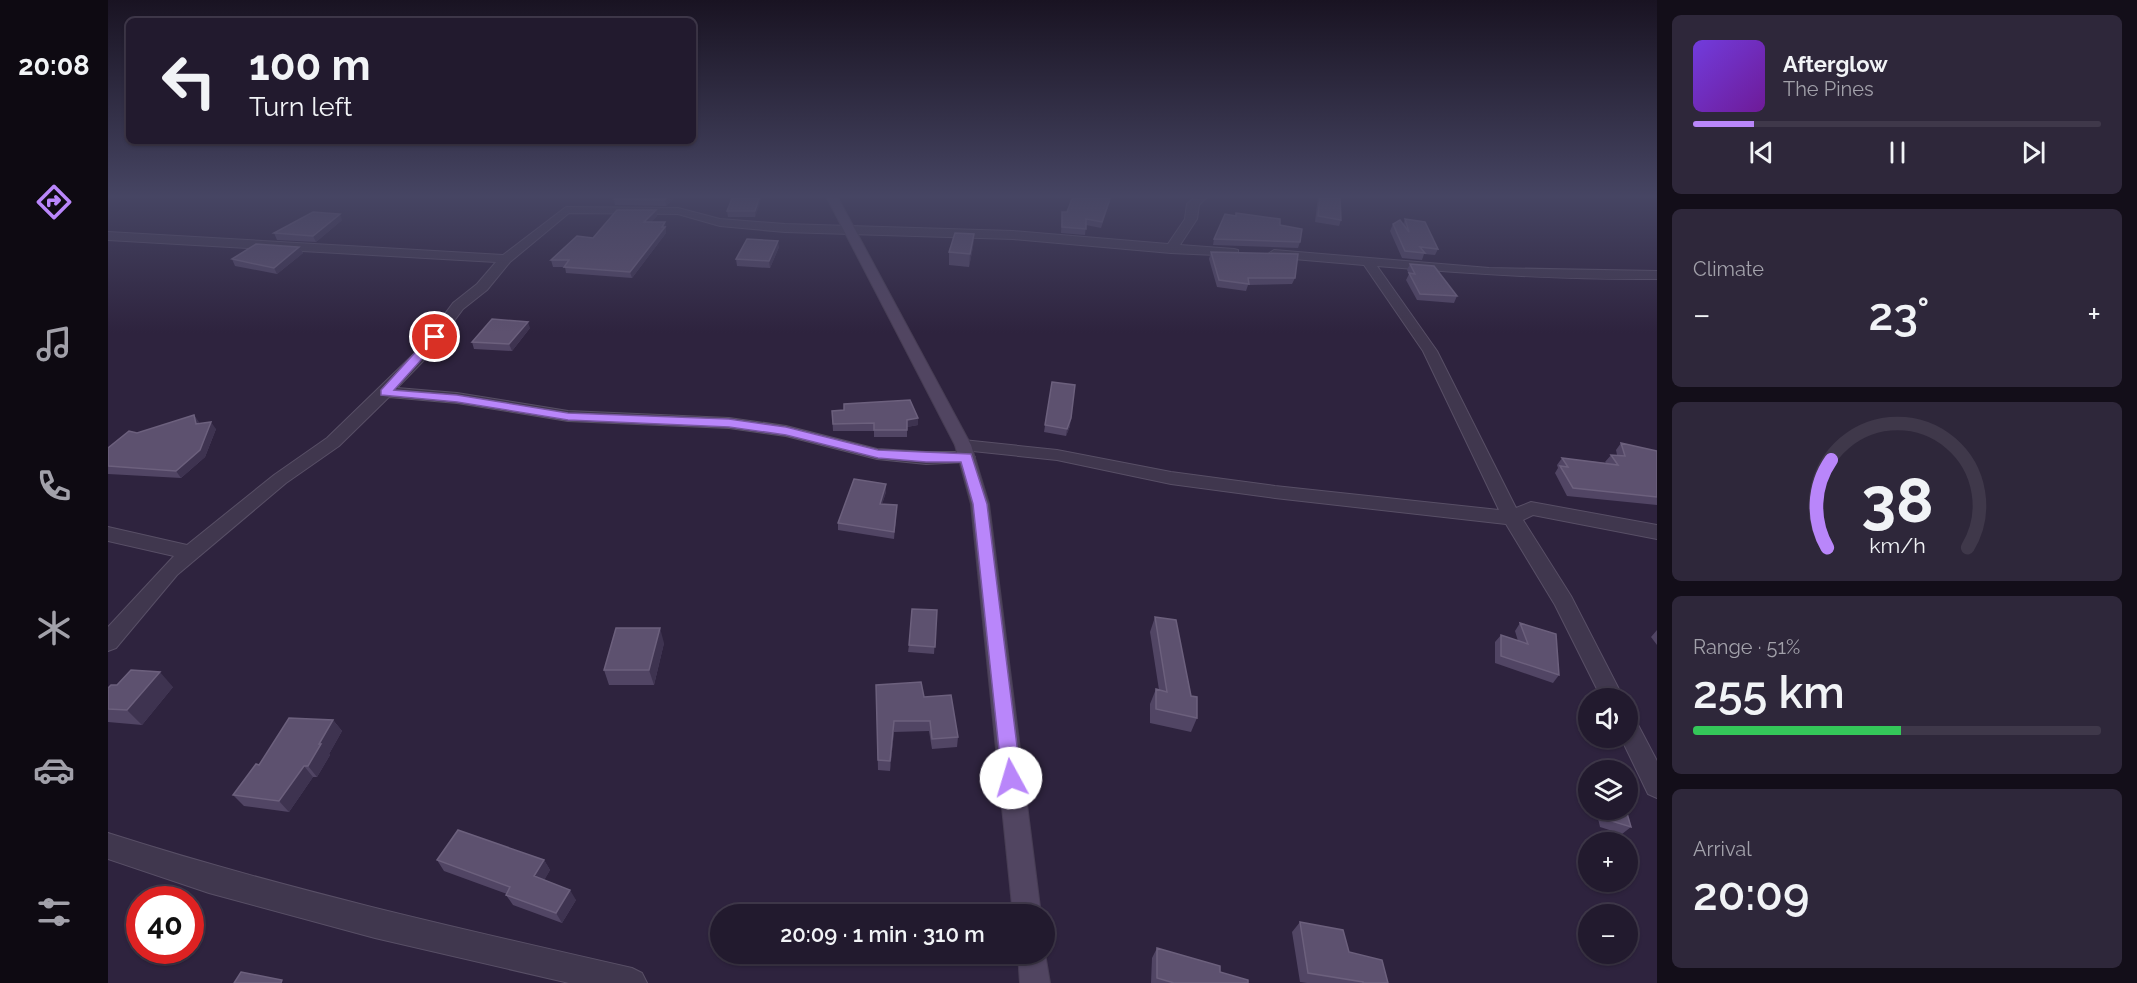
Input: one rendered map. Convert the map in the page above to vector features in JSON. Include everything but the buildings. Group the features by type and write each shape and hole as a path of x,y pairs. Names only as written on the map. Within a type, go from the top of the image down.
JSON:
{"street":[{"path":"210,242 506,259"},
{"path":"108,642 170,570 280,479 333,442 423,353 458,306 482,287 506,259 527,242"},
{"path":"854,242 965,451 980,504 1026,904"},
{"path":"1091,242 1490,272 1596,276 1657,275"},
{"path":"1171,249 1176,242"},
{"path":"1366,261 1430,351 1512,518 1564,602 1607,688"},
{"path":"385,392 457,398 568,416 729,423 786,431 878,454 926,458 965,451 1058,455 1171,478 1252,489 1512,518 1531,508 1657,532"},
{"path":"108,534 190,553"},
{"path":"1638,748 1657,786"},
{"path":"108,846 209,879 375,924 632,983"},
{"path":"1033,964 1035,983"}],"route":[{"path":"435,337 423,353 385,392 457,398 568,416 729,423 786,431 878,454 926,458 966,457 980,504 1011,778"}]}
